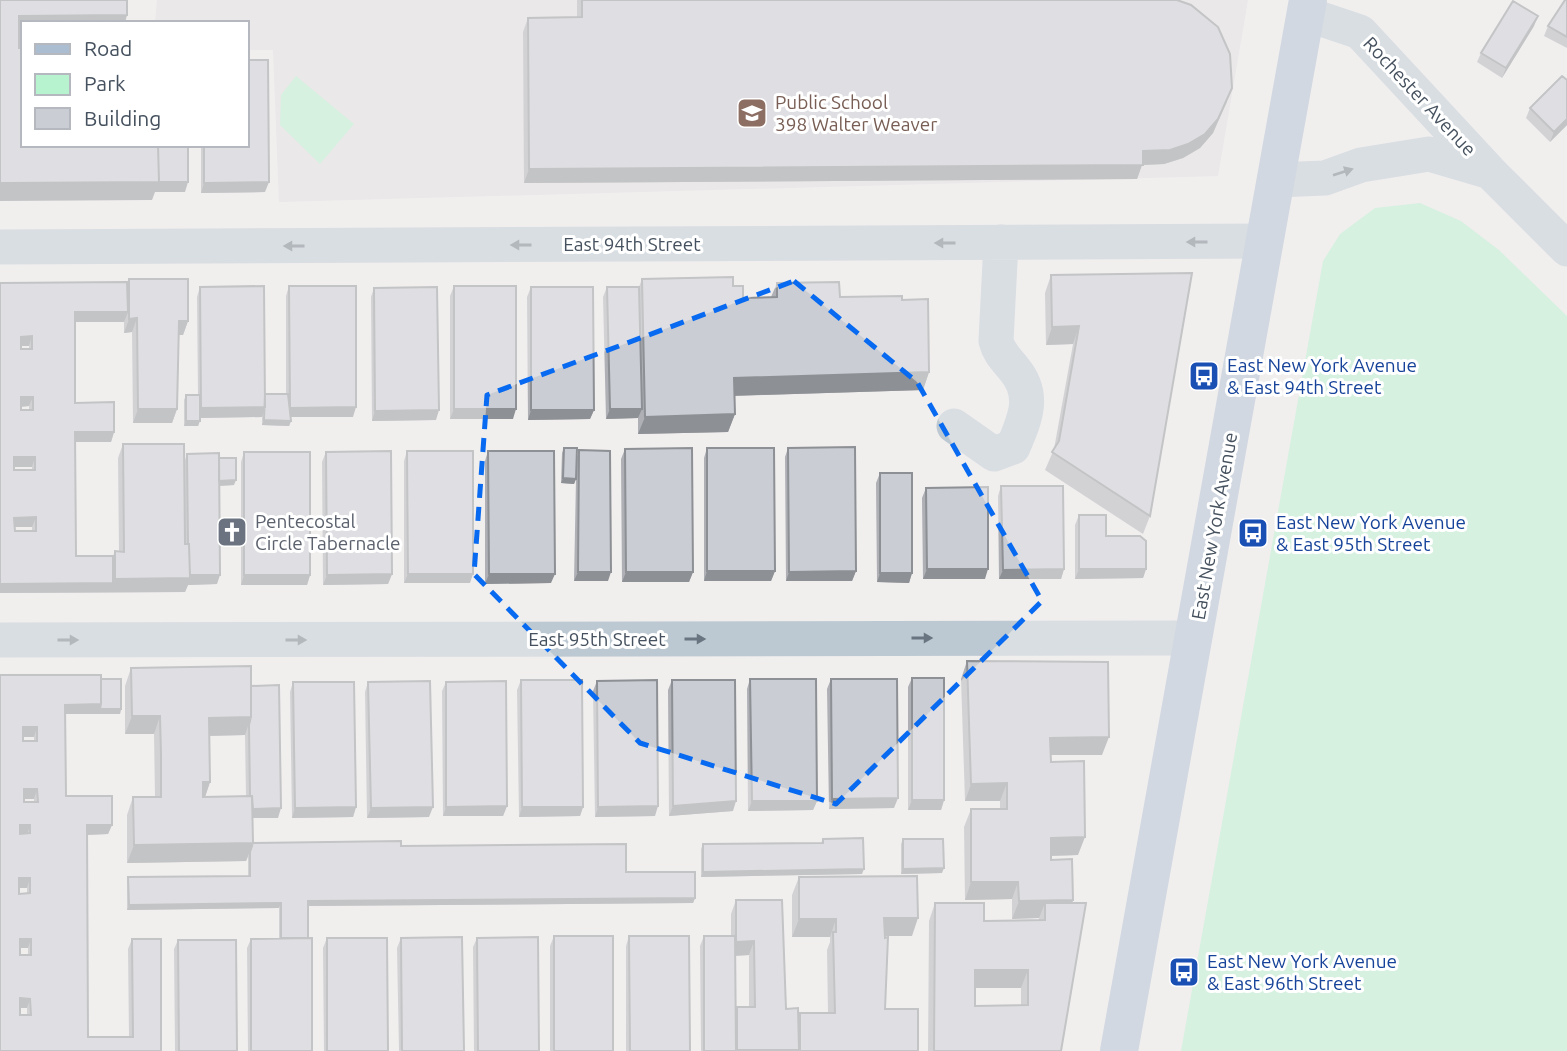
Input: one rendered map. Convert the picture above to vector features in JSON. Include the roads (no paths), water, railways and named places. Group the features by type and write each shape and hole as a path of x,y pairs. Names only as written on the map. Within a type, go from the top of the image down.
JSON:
{"main road":[{"name":"East New York Avenue","path":"1119,1051 1307,7"}],"street":[{"name":"Rochester Avenue","path":"1307,7 1360,32 1489,172 1560,228"},
{"name":"Rochester Avenue","path":"1276,180 1325,178 1362,165 1429,154 1489,172"},
{"name":"East 94th Street","path":"0,247 1265,241"},
{"path":"954,426 994,454 1013,447 1027,415 1027,394 1023,380 998,351 996,341 1001,242"},
{"name":"East 95th Street","path":"0,640 1194,638"}],"place":[{"name":"Public School 398 Walter Weaver","path":"752,113"},
{"name":"East New York Avenue & East 94th Street","path":"1204,376"},
{"name":"Pentecostal Circle Tabernacle","path":"232,532"},
{"name":"East New York Avenue & East 95th Street","path":"1253,533"},
{"name":"East New York Avenue & East 96th Street","path":"1184,972"}]}
